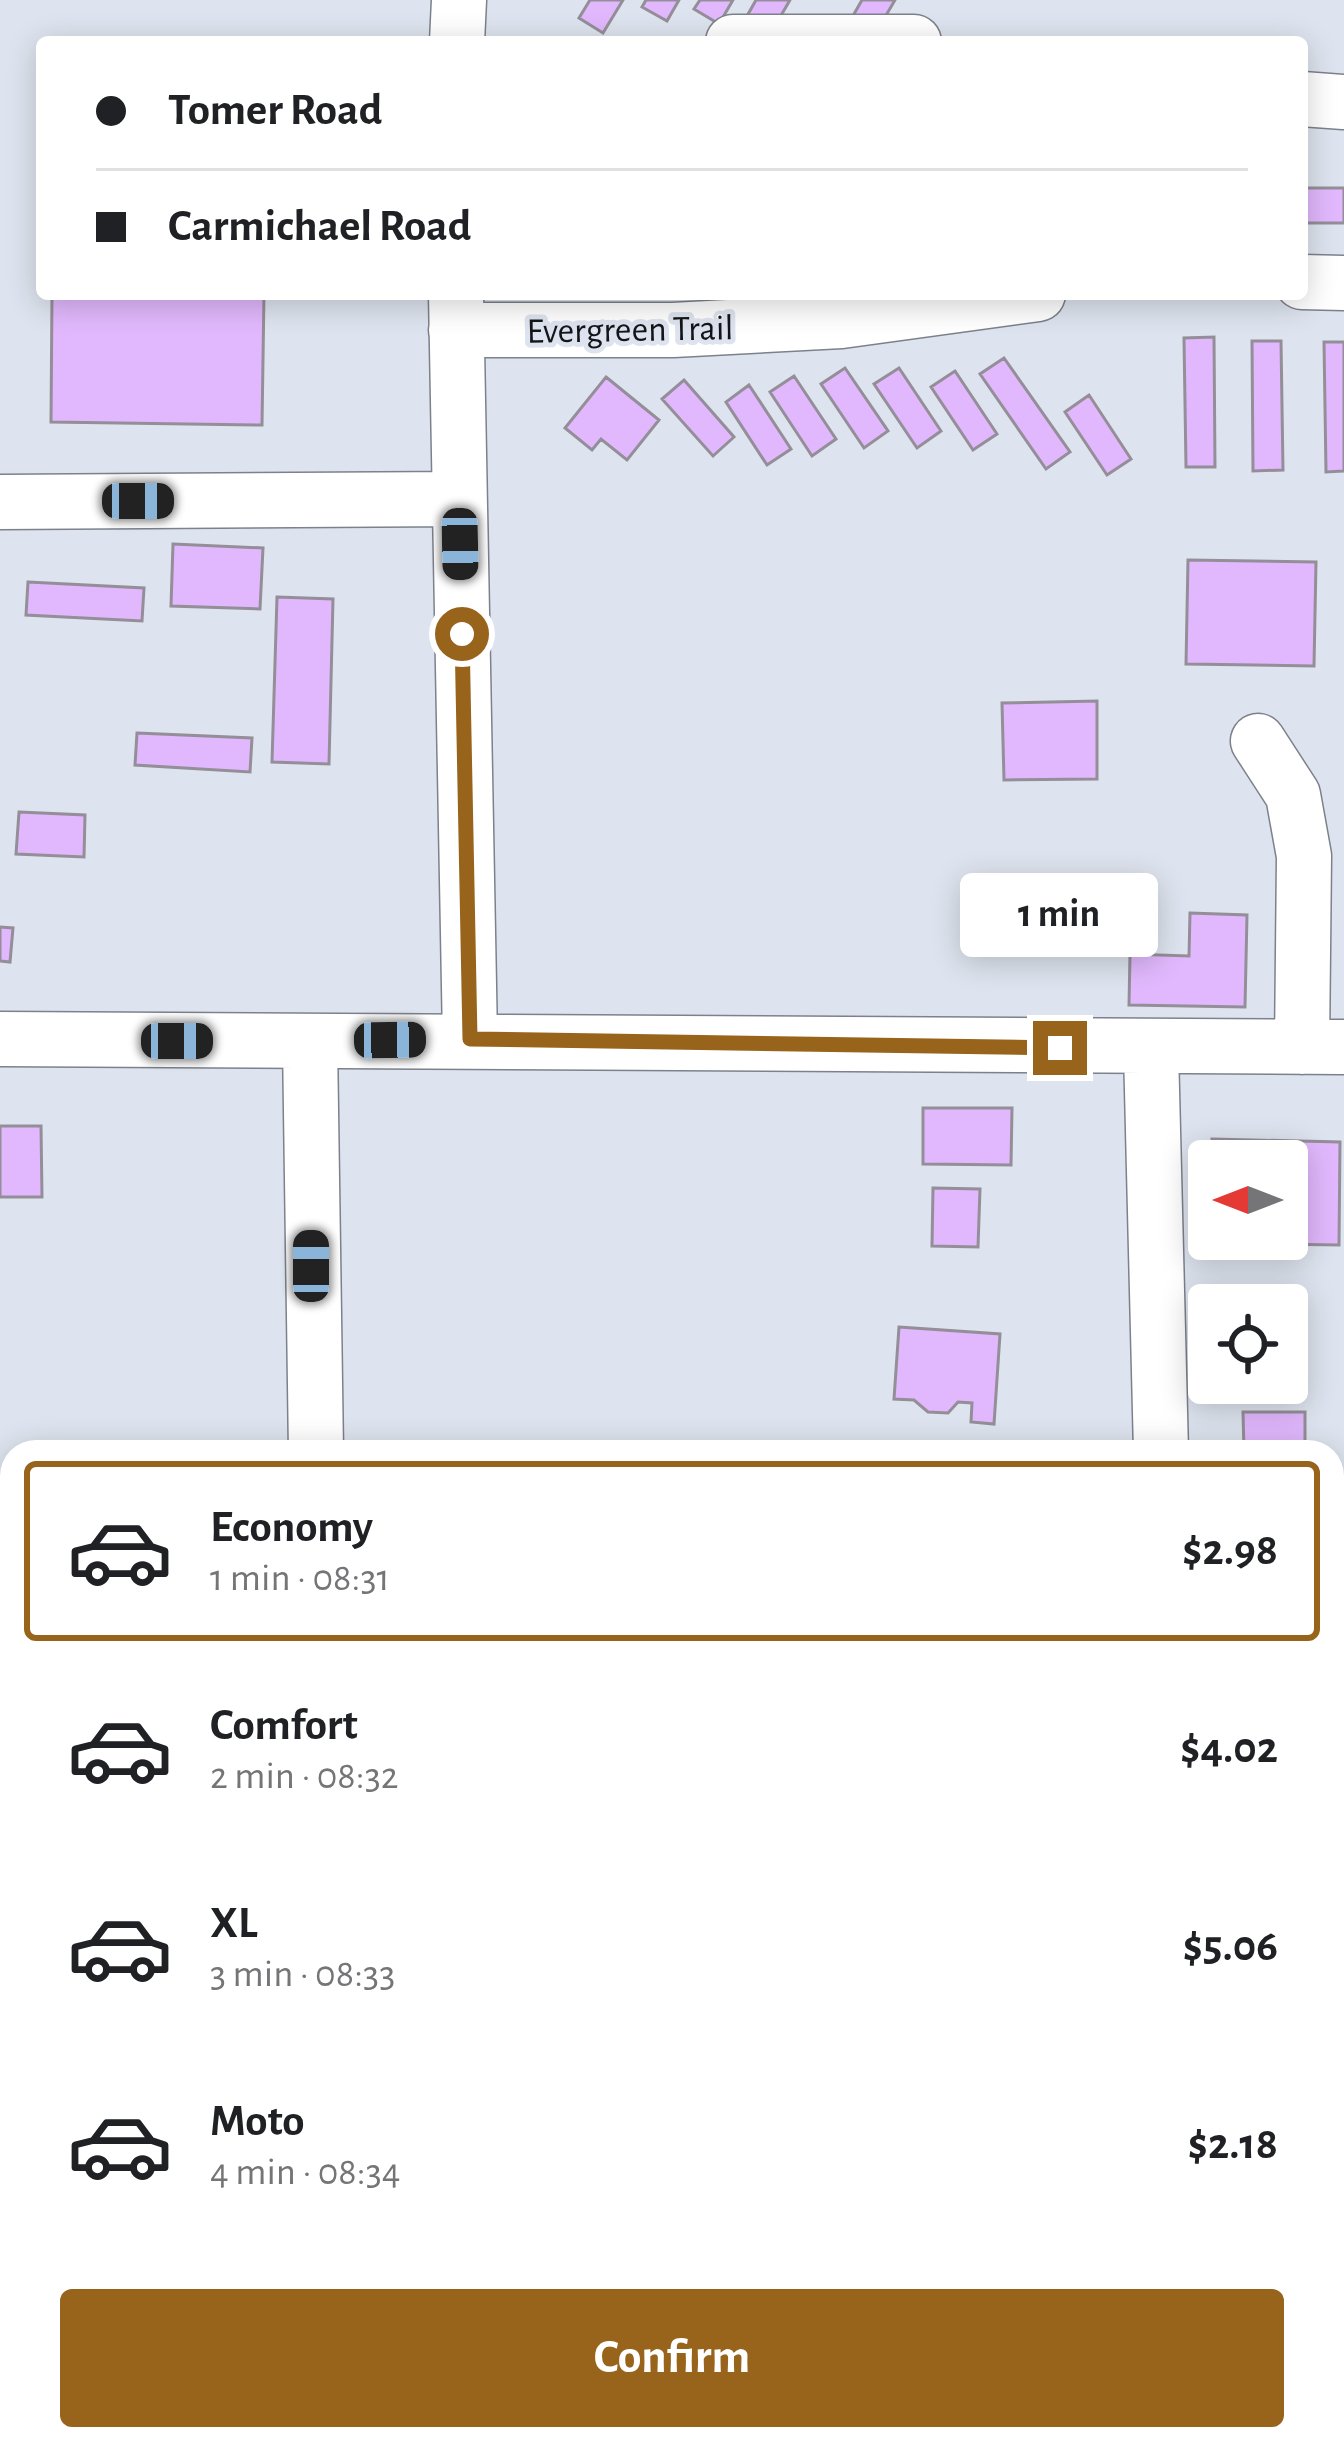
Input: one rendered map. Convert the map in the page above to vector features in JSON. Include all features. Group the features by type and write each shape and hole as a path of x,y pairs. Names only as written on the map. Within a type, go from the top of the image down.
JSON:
{"street":[{"path":"457,36 460,0"},
{"path":"1308,99 1344,102"},
{"path":"1308,282 1344,283"},
{"name":"Evergreen Trail","path":"456,312 673,331 841,321 990,300"},
{"path":"456,312 470,1039"},
{"path":"0,502 459,499"},
{"path":"0,1039 1323,1048 1304,856 1293,795 1258,741"},
{"path":"310,1042 316,1440"},
{"path":"1151,1050 1161,1440"}],"building":[{"path":"590,0 623,0 603,33 579,18"},
{"path":"646,0 679,0 667,21 642,7"},
{"path":"700,0 733,0 719,24 694,9"},
{"path":"756,0 790,0 772,31 747,16"},
{"path":"862,0 895,0 878,29 854,14"},
{"path":"1308,188 1344,188 1344,223 1308,223"},
{"path":"52,300 264,300 262,425 51,422"},
{"path":"1214,337 1215,467 1186,467 1184,338"},
{"path":"1252,341 1281,341 1283,470 1253,471"},
{"path":"1324,342 1344,342 1344,471 1326,472"},
{"path":"1004,358 1070,452 1046,469 980,374"},
{"path":"845,368 888,431 864,448 821,384"},
{"path":"899,368 941,431 917,448 874,384"},
{"path":"955,371 997,434 973,450 931,387"},
{"path":"794,376 836,439 812,456 770,392"},
{"path":"606,377 659,420 627,460 601,439 592,450 565,428"},
{"path":"684,380 734,437 713,456 662,399"},
{"path":"749,385 791,449 767,465 726,402"},
{"path":"1089,395 1131,459 1107,475 1065,412"},
{"path":"173,544 263,548 260,609 171,606"},
{"path":"1188,560 1316,562 1314,666 1186,664"},
{"path":"28,582 144,588 142,621 26,615"},
{"path":"277,597 333,599 329,764 272,762"},
{"path":"1097,701 1097,779 1004,780 1002,703"},
{"path":"137,733 252,738 250,772 135,765"},
{"path":"19,812 85,815 84,857 16,854"},
{"path":"1190,913 1247,915 1245,1007 1129,1005 1130,954 1189,956"},
{"path":"0,927 13,928 10,962 0,961"},
{"path":"923,1108 1012,1108 1011,1165 923,1164"},
{"path":"0,1126 41,1126 42,1197 0,1197"},
{"path":"1308,1141 1340,1142 1339,1245 1308,1245"},
{"path":"933,1188 980,1189 978,1247 932,1246"},
{"path":"899,1327 1000,1334 994,1424 971,1422 972,1403 958,1402 948,1413 928,1412 914,1400 894,1399"},
{"path":"1243,1412 1305,1412 1305,1440 1244,1440"}],"route":[{"path":"462,634 470,1039 1060,1048"}]}
